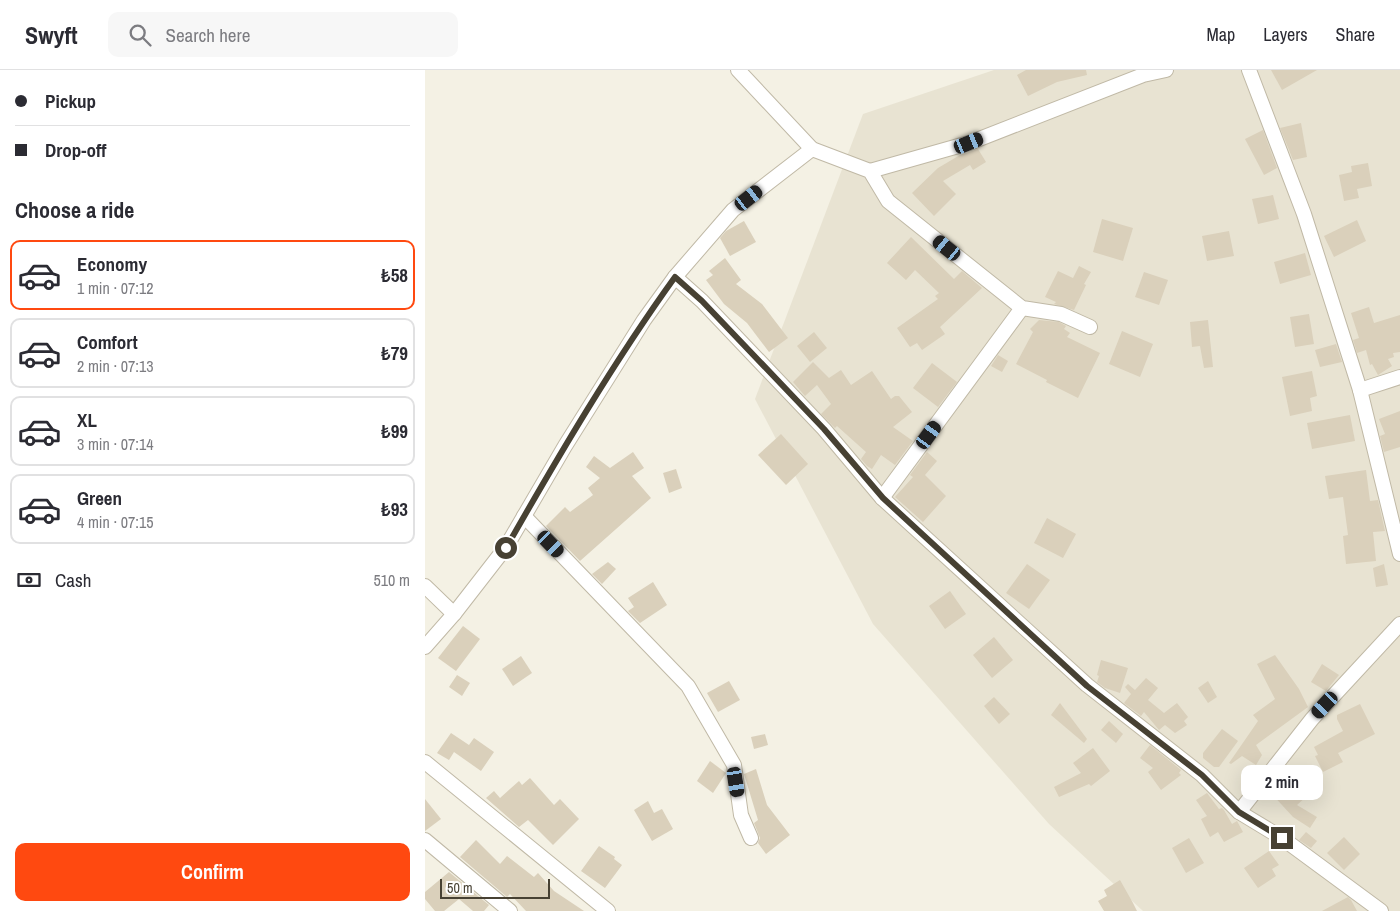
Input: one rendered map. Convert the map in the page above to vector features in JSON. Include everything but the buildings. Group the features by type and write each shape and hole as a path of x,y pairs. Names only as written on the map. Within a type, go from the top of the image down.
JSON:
{"street":[{"path":"738,70 811,149 870,171 969,143 1143,75 1166,70"},
{"path":"1249,70 1305,214 1360,390 1400,554"},
{"path":"425,646 454,614 506,548 565,446 644,320 675,277 733,210 811,149"},
{"path":"870,171 888,201 1022,308 1061,314 1090,326"},
{"path":"675,277 702,301 824,429 883,498 1087,686 1202,775 1239,812 1282,838 1381,911"},
{"path":"883,498 1022,308"},
{"path":"1360,390 1400,377"},
{"path":"524,516 688,686 734,765 741,815 751,838"},
{"path":"425,586 454,614"},
{"path":"1239,812 1312,719 1400,624"},
{"path":"425,762 608,911"},
{"path":"425,840 509,911"}],"shaded area":[{"path":"994,70 1400,70 1400,911 1143,911 1049,824 873,624 755,399 863,114"}],"route":[{"path":"506,548 565,446 644,320 675,277 702,301 824,429 883,498 1087,686 1202,775 1239,812 1282,838"}]}
